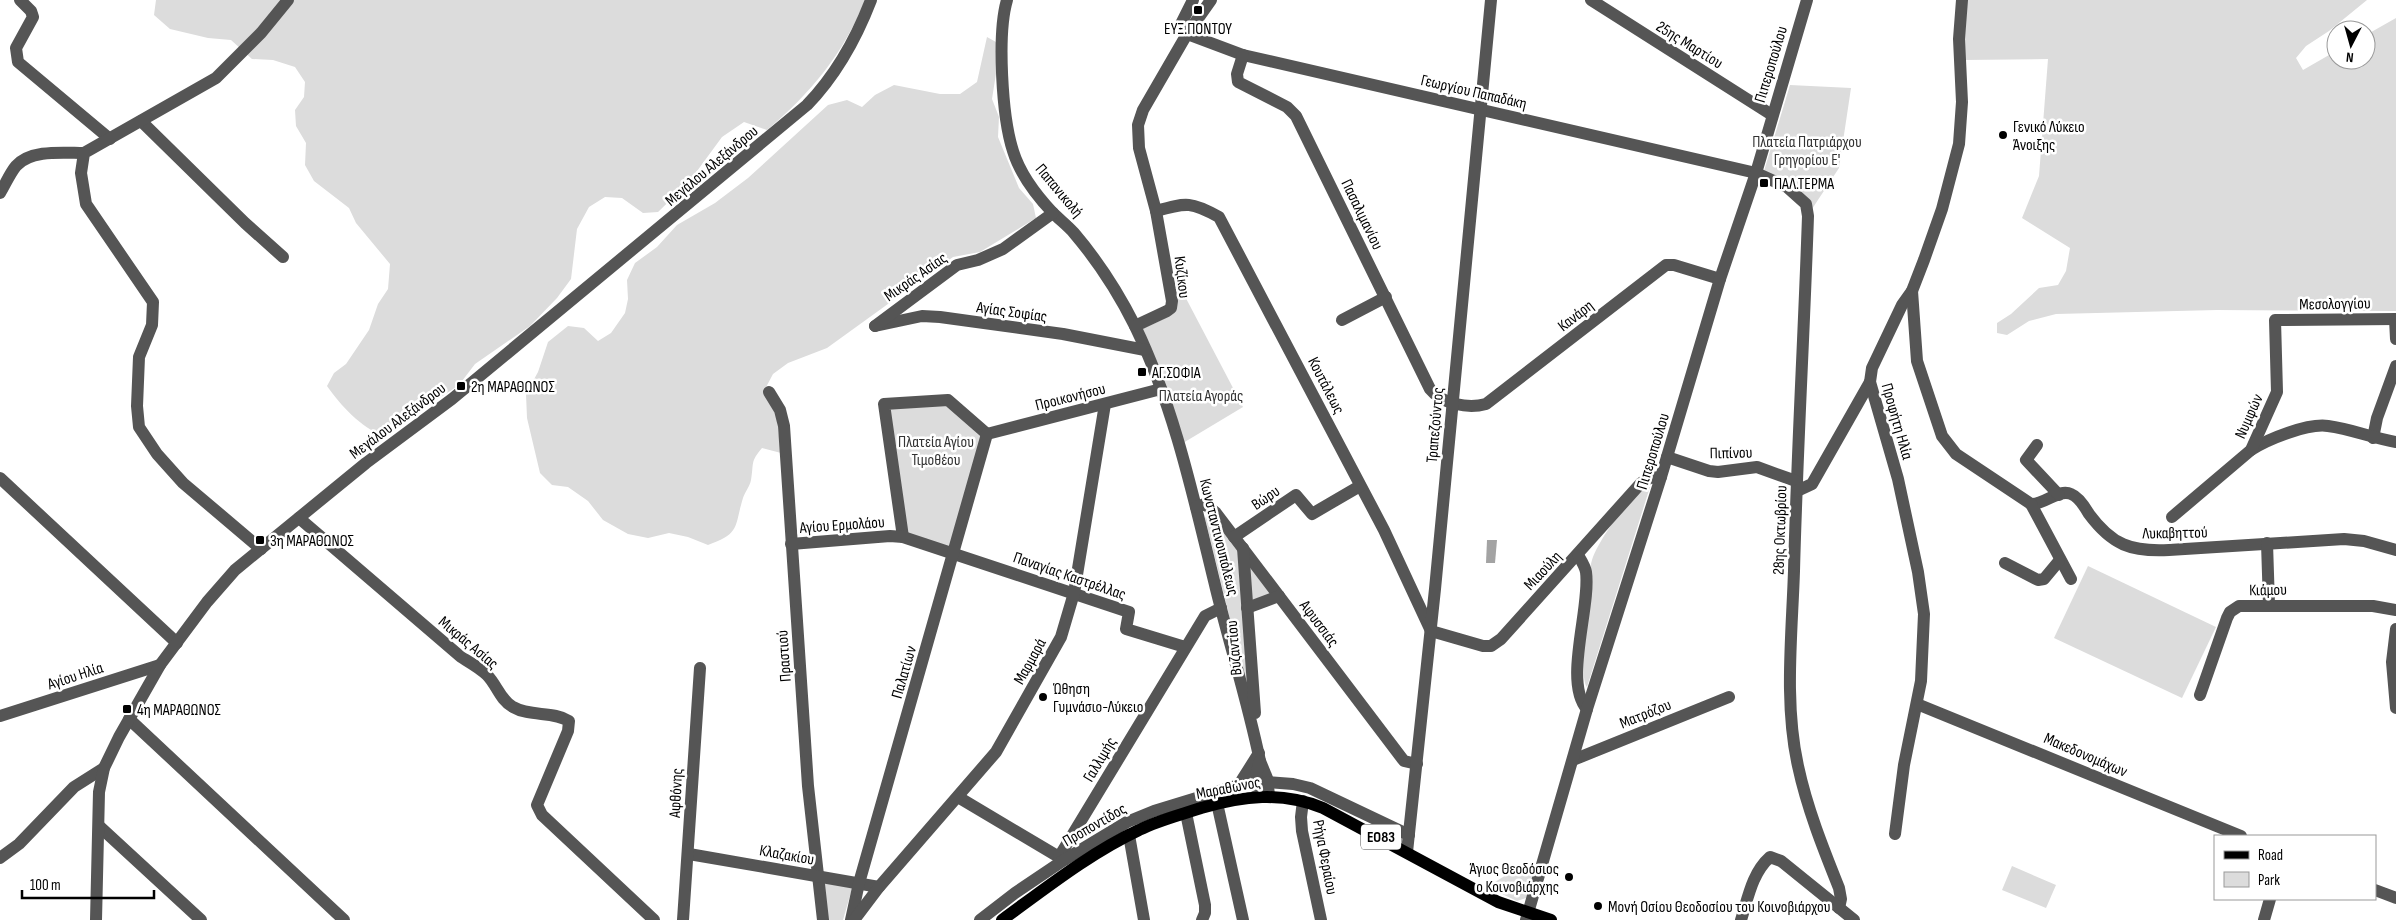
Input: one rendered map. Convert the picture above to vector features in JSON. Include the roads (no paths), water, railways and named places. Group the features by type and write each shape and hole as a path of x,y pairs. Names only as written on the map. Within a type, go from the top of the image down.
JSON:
{"main road":[{"name":"Μαραθώνος","path":"1002,920 1065,875 1129,835 1160,821 1220,803 1263,796 1303,801 1332,812 1498,902 1527,916 1551,920"}],"street":[{"path":"20,0 31,11 33,17 16,48 18,62 110,139"},
{"name":"Μεγάλου Αλεξάνδρου","path":"96,920 99,792 104,768 160,665 212,596 236,570 261,549 366,463 452,399 807,105 828,82 841,62 857,34 871,0"},
{"name":"Παπανικολή","path":"1007,0 1004,10 1003,49 1008,128 1013,152 1020,168 1053,213 1076,236 1111,285 1135,326"},
{"path":"1187,34 1181,24 1193,0"},
{"path":"1156,211 1139,148 1138,124 1143,110 1187,34 1211,0"},
{"name":"Τραπεζούντος","path":"1407,852 1431,631 1479,109 1491,0"},
{"name":"25ης Μαρτίου","path":"1591,0 1772,115"},
{"name":"Πιπεροπούλου","path":"1527,916 1587,709 1661,477 1720,280 1756,174 1807,0"},
{"name":"Προφήτη Ηλία","path":"1895,834 1904,765 1917,704 1924,631 1921,590 1898,479 1870,382 1872,368 1902,305 1912,291 1942,209 1959,144 1962,102 1958,39 1962,0"},
{"path":"0,193 16,166 28,158 51,154 84,153 216,78 286,1"},
{"name":"Γεωργίου Παπαδάκη","path":"1187,34 1243,55 1756,174"},
{"name":"Πασαλιμανίου","path":"1243,55 1237,74 1238,82 1287,107 1296,116 1430,389 1435,396 1452,403"},
{"path":"141,121 283,258"},
{"path":"84,153 81,173 86,204 153,302 152,325 139,357 137,406 139,427 157,454 183,483 261,549"},
{"name":"28ης Οκτωβρίου","path":"1756,174 1787,187 1806,204 1808,216 1791,650 1792,710 1797,765 1811,816 1839,888 1842,899 1839,908"},
{"name":"Κουτάλεως","path":"1156,211 1181,203 1199,206 1220,217 1360,486 1413,590 1431,631"},
{"name":"Κυζίκου","path":"1135,326 1171,308 1172,301 1156,211"},
{"name":"Μικράς Ασίας","path":"875,326 957,265 978,260 1003,249 1053,213"},
{"name":"Κανάρη","path":"1452,403 1479,406 1486,404 1666,265 1674,265 1720,280"},
{"path":"1912,291 1916,360 1942,436 1956,454 2031,504 2037,505 2059,495 2026,460 2037,445"},
{"path":"1342,320 1386,297"},
{"name":"Αγίας Σοφίας","path":"875,326 922,316 940,317 1063,334 1145,350"},
{"path":"2396,319 2396,339"},
{"name":"Μεσολογγίου","path":"2275,320 2396,319"},
{"name":"Νυμφών","path":"2172,517 2251,450 2276,392 2275,320"},
{"name":"Κωνσταντινουπόλεως","path":"1135,326 1161,389 1196,507 1258,753 1268,782 1263,796"},
{"path":"2373,438 2377,418 2396,366"},
{"path":"1797,486 1812,484 1870,382"},
{"name":"Προικονήσου","path":"987,434 1161,389"},
{"name":"Πραστιού","path":"769,392 784,421 808,786 823,920"},
{"path":"903,537 884,404 948,400 987,434"},
{"name":"Μαρμαρά","path":"853,920 879,887 996,752 1061,637 1067,622 1074,593 1105,404"},
{"path":"2251,450 2264,441 2278,436 2322,426 2396,442"},
{"name":"Παλατίων","path":"853,920 860,884 987,434"},
{"name":"Πιπίνου","path":"1667,457 1709,471 1718,472 1757,467 1797,486"},
{"name":"Μιαούλη","path":"1431,631 1483,646 1491,646 1500,639 1578,555 1641,483 1650,478 1661,477"},
{"path":"0,478 177,643"},
{"name":"Βώρυ","path":"1234,537 1296,496 1312,514 1360,486"},
{"name":"Λυκαβηττού","path":"2059,495 2071,494 2081,502 2109,536 2134,549 2169,550 2344,538 2364,541 2396,550"},
{"name":"Αφυσσιάς","path":"1196,507 1205,504 1216,513 1404,761 1417,764"},
{"path":"2031,504 2059,561 2071,579"},
{"name":"Μικράς Ασίας","path":"299,518 461,657 487,675 501,697 514,708 532,713 561,716 569,721 568,731 538,805 542,815 654,920"},
{"name":"Αγίου Ερμολάου","path":"791,544 890,536 903,537 954,553"},
{"path":"2267,543 2269,605"},
{"name":"Βυζαντίου","path":"1243,548 1258,753"},
{"name":"Παναγίας Καστρέλλας","path":"954,553 1129,612 1126,629 1185,647"},
{"path":"1578,555 1586,570 1578,686 1580,699 1587,709"},
{"path":"2005,563 2038,580 2044,579 2059,561"},
{"path":"1413,590 1435,589"},
{"path":"1247,608 1279,596"},
{"name":"Κιάμου","path":"2200,695 2230,612 2239,606 2378,606 2396,610"},
{"name":"Γαλλιμής","path":"1062,858 1185,647 1205,616 1221,608"},
{"path":"2396,629 2392,662 2396,708"},
{"name":"Αγίου Ηλία","path":"0,716 160,665"},
{"name":"Αφθόνης","path":"683,920 700,668"},
{"name":"Ματρόζου","path":"1573,760 1729,696"},
{"name":"Μακεδονομάχων","path":"1917,704 2239,835"},
{"path":"129,719 344,920"},
{"path":"1244,920 1220,803 1239,785 1258,753"},
{"name":"Κωνσταντινουπόλεως","path":"1258,753 1256,774 1263,796"},
{"path":"0,858 19,844 74,787 104,768"},
{"path":"1268,782 1294,784 1310,788 1409,835"},
{"name":"Προποντίδος","path":"980,920 1062,858 1127,822 1154,811 1239,785"},
{"path":"958,797 1062,858"},
{"name":"Ρήγα Φεραίου","path":"1303,801 1302,831 1321,920"},
{"path":"1186,813 1205,905 1205,913 1202,920"},
{"path":"99,826 201,920"},
{"path":"1129,835 1144,920"},
{"name":"Κλαζακίου","path":"688,854 879,887"},
{"path":"1741,920 1760,865 1770,856 1781,861 1854,920"},
{"path":"2376,890 2396,898"},
{"path":"2264,920 2270,900"}],"place":[{"name":"ΕΥΞ.ΠΟΝΤΟΥ","path":"1198,10"},
{"name":"Γενικό Λύκειο Άνοιξης","path":"2003,135"},
{"name":"ΠΑΛ.ΤΕΡΜΑ","path":"1764,183"},
{"name":"ΑΓ.ΣΟΦΙΑ","path":"1142,372"},
{"name":"2η ΜΑΡΑΘΩΝΟΣ","path":"461,386"},
{"name":"3η ΜΑΡΑΘΩΝΟΣ","path":"260,540"},
{"name":"Ώθηση Γυμνάσιο-Λύκειο","path":"1043,697"},
{"name":"4η ΜΑΡΑΘΩΝΟΣ","path":"127,709"},
{"name":"Άγιος Θεοδόσιος ο Κοινοβιάρχης","path":"1569,877"},
{"name":"Μονή Οσίου Θεοδοσίου του Κοινοβιάρχου","path":"1598,906"}],"park label":[{"name":"Πλατεία Πατριάρχου Γρηγορίου Ε'","path":"1807,150"},
{"name":"Πλατεία Αγοράς","path":"1201,395"},
{"name":"Πλατεία Αγίου Τιμοθέου","path":"936,450"}]}
